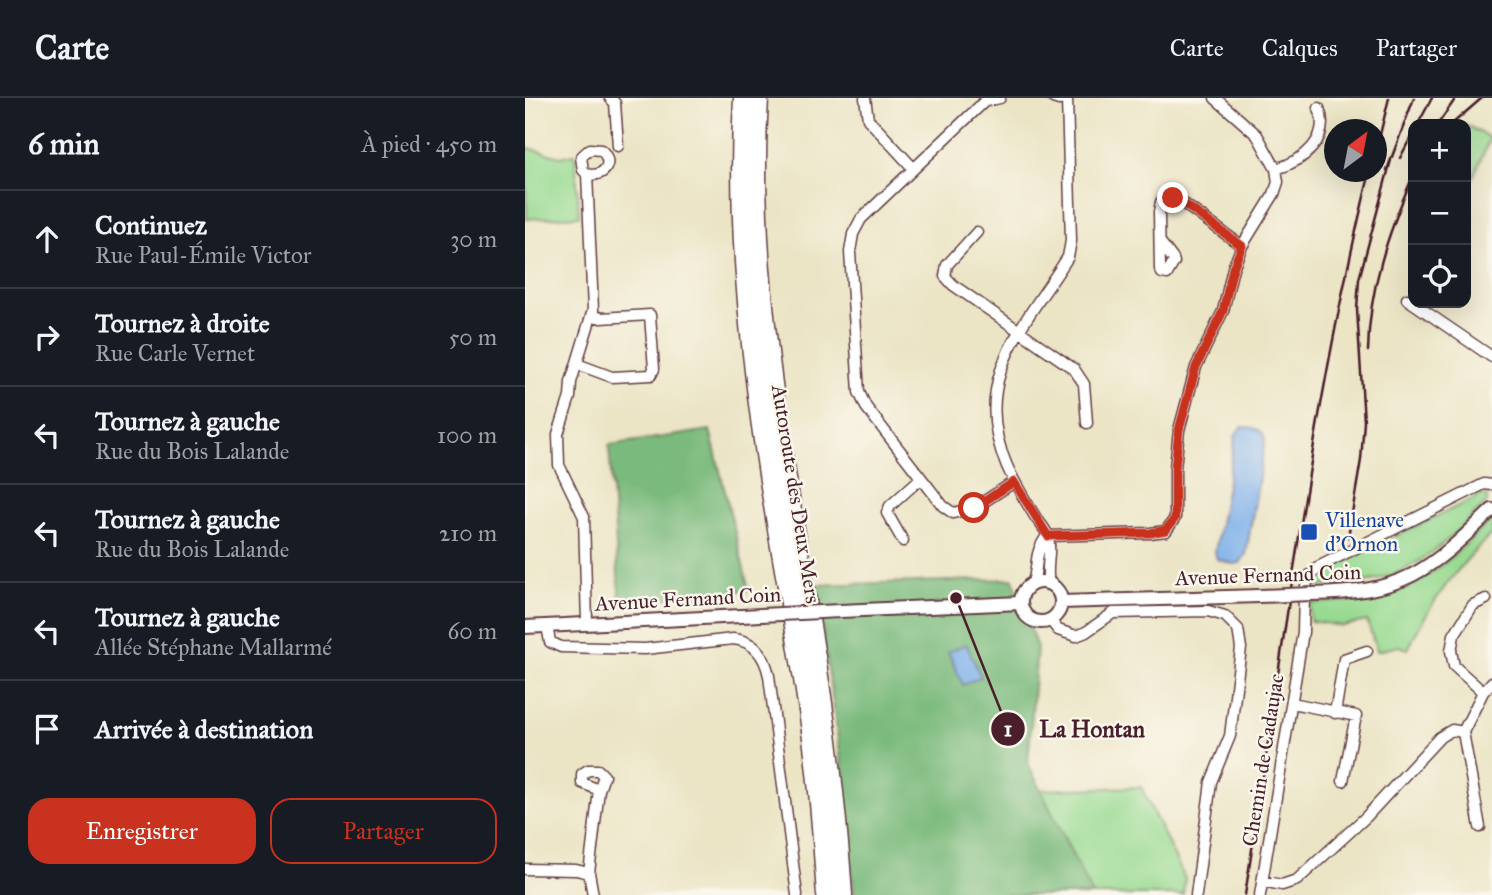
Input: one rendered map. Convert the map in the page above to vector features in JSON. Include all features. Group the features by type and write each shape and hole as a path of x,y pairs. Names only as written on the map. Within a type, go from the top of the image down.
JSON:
{"highway":[{"name":"Autoroute des Deux Mers","path":"743,98 742,231 752,352 768,475 812,733 826,895"},
{"name":"Autoroute des Deux Mers","path":"759,98 756,142 758,231 769,347 827,729 843,895"}],"main road":[{"name":"Avenue Fernand Coin","path":"1061,602 1361,592 1407,578 1437,561 1492,510"},
{"path":"1032,584 1049,584 1058,592 1061,602 1058,613 1049,620 1033,620 1025,614 1021,603 1024,592 1032,584"},
{"name":"Avenue Fernand Coin","path":"525,627 1021,603"}],"street":[{"path":"610,98 615,103 618,146"},
{"path":"865,98 868,119 913,168"},
{"path":"1000,98 985,101 861,219 853,234 850,252 859,392 866,407 943,506 953,513 974,508 1014,482"},
{"path":"1049,584 1048,536 1014,482 1002,454 995,428 994,405 999,373 1006,354 1068,257 1071,241 1067,98 1053,98"},
{"path":"1048,536 1150,533 1166,530 1175,518 1175,468 1179,430 1196,367 1223,311 1233,268 1242,246 1274,194 1278,182 1276,169 1257,135 1215,98"},
{"path":"1276,169 1295,163 1319,136 1323,119 1319,108"},
{"path":"587,174 593,310 558,434 559,465 584,517 587,623"},
{"path":"1160,242 1161,202 1173,198 1242,246"},
{"path":"977,232 947,265 945,276 953,285 1074,369 1084,384 1087,423"},
{"path":"1407,299 1492,357"},
{"path":"577,364 612,377 651,375 654,369 650,315 601,318 592,315"},
{"path":"902,541 887,513 890,506 921,478"},
{"name":"Chemin de Cadaujac","path":"1259,895 1303,632 1304,593 1314,571 1343,553 1484,484 1492,485"},
{"path":"1032,584 1037,550 1048,536"},
{"path":"1483,692 1454,666 1451,651 1454,635 1473,605 1486,600"},
{"path":"1049,620 1058,630 1076,636 1113,613 1208,611 1225,616 1238,629 1241,648 1230,736 1211,782 1196,895"},
{"path":"547,626 550,642 561,647 645,649 733,639 747,642 760,653 769,676 797,895"},
{"path":"1335,713 1344,659 1367,651"},
{"path":"1480,827 1463,732 1483,692 1492,681"},
{"path":"1291,704 1356,716 1343,781"},
{"path":"1262,881 1282,885 1297,880 1366,817 1440,737 1452,730 1463,732"},
{"path":"593,895 589,873 599,790"},
{"path":"525,869 576,870 589,873"}],"green space":[{"path":"1471,128 1490,138 1471,182"},
{"path":"525,147 560,157 575,154 579,216 527,219"},
{"path":"710,430 749,590 620,603 609,445"},
{"path":"1481,495 1487,496 1487,502 1439,547 1413,565 1374,580 1313,587 1325,570"},
{"path":"1492,519 1492,533 1445,587 1425,616 1408,649 1399,646 1377,651 1367,621 1342,626 1310,621 1310,603 1372,599 1413,585 1455,554"},
{"path":"1013,579 1037,648 1028,764 1092,895 854,895 843,774 816,585"},
{"path":"1141,787 1185,879 1183,895 1081,895 1035,790"}],"water":[{"path":"1241,427 1260,431 1265,441 1246,554 1240,563 1233,564 1217,559 1215,552 1236,434"},
{"path":"966,644 981,677 963,685 948,652"}],"railway":[{"path":"1384,119 1389,98"},
{"path":"1387,170 1414,98"},
{"path":"1421,119 1432,98"},
{"path":"1441,119 1456,98"},
{"path":"1458,119 1482,98"},
{"path":"1400,158 1408,143"},
{"path":"1348,537 1361,460 1364,422 1357,309 1359,279 1391,160"},
{"path":"1245,895 1315,441 1349,261 1368,182"},
{"path":"1368,351 1372,305 1381,261 1411,182"}],"place":[{"name":"Villenave d'Ornon","path":"1309,532"},
{"name":"La Hontan","path":"956,598"}],"route":[{"path":"974,508 1014,482 1048,536 1150,533 1166,530 1175,518 1175,468 1179,430 1196,367 1223,311 1233,268 1242,246 1173,198"}]}
